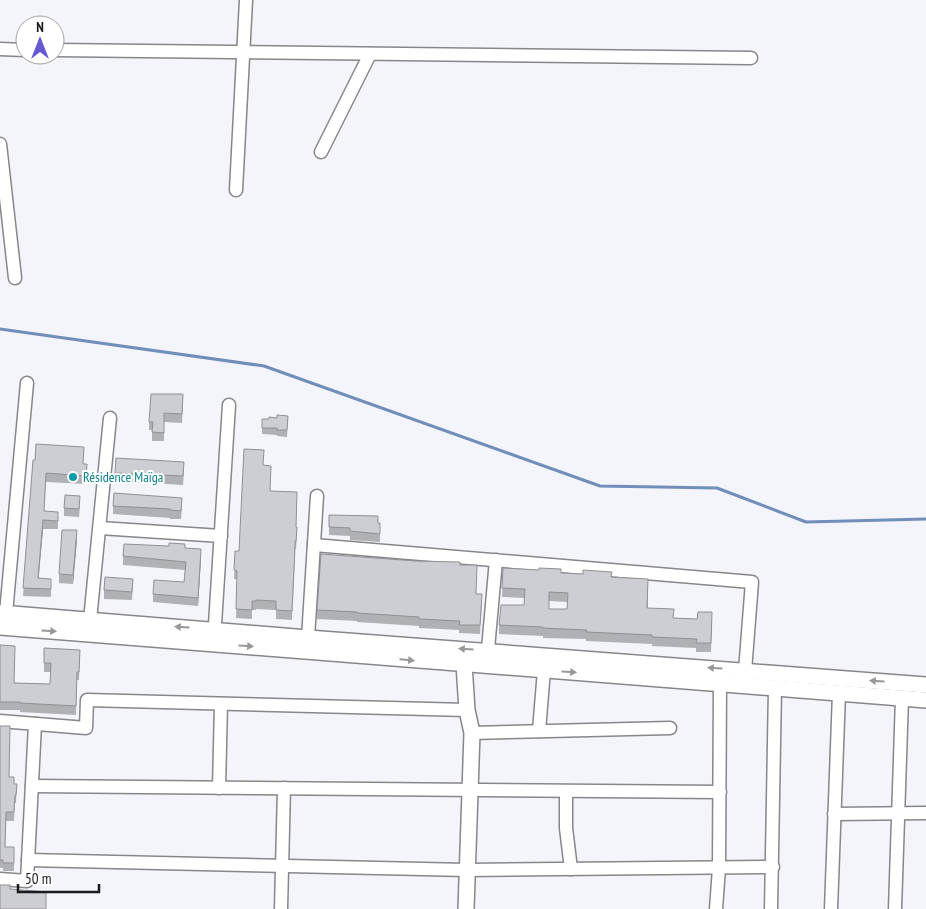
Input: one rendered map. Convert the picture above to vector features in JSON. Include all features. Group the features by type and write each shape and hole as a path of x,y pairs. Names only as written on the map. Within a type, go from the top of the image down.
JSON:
{"street":[{"path":"236,190 246,0"},
{"path":"0,49 15,50"},
{"path":"65,50 751,58"},
{"path":"321,152 370,54"},
{"path":"0,144 15,278"},
{"path":"27,383 3,613 90,620 214,637 464,664 488,658 544,670 926,700"},
{"path":"214,637 229,405"},
{"path":"90,620 110,418"},
{"path":"308,638 317,496"},
{"path":"100,528 221,536"},
{"path":"314,544 752,582 745,671"},
{"path":"488,658 496,560"},
{"path":"0,627 214,637 308,638 488,658 745,671 926,685"},
{"path":"464,664 467,710 472,733 466,909"},
{"path":"539,731 544,670"},
{"path":"716,909 719,868 720,684"},
{"path":"771,909 775,688"},
{"path":"831,909 839,693"},
{"path":"895,909 902,698"},
{"path":"0,721 86,728 87,700 467,710"},
{"path":"219,788 221,704"},
{"path":"0,879 27,881 35,724"},
{"path":"472,733 670,728"},
{"path":"32,786 720,792"},
{"path":"281,909 284,788"},
{"path":"566,791 566,828 571,869"},
{"path":"834,814 926,813"},
{"path":"28,860 467,870 772,867"}],"building":[{"path":"151,394 183,394 182,414 164,413 164,433 152,432 153,422 149,422"},
{"path":"277,415 288,416 287,430 262,428 262,419 269,419 269,417 277,418"},
{"path":"36,444 84,447 83,464 87,464 86,476 46,473 44,511 58,512 58,521 43,520 38,578 51,579 51,589 23,588 33,460 35,460"},
{"path":"244,449 264,450 263,465 271,466 270,491 297,492 292,611 276,610 276,601 256,600 252,601 252,610 236,609 237,571 234,570 235,551 239,551"},
{"path":"116,458 184,462 183,476 115,473"},
{"path":"114,493 182,498 181,511 113,506"},
{"path":"65,495 80,496 79,509 64,508"},
{"path":"329,515 378,516 380,534 350,531 350,528 329,527"},
{"path":"62,530 77,530 73,575 59,574"},
{"path":"169,543 185,544 185,548 201,549 198,598 153,594 154,580 184,582 186,562 123,556 124,544 169,546"},
{"path":"321,554 416,561 460,562 460,565 477,565 476,594 482,594 480,625 459,625 460,621 419,619 419,617 317,610"},
{"path":"503,568 561,569 561,573 583,574 583,570 612,572 611,577 648,579 647,608 674,609 673,618 697,619 698,612 712,612 711,643 696,643 697,639 652,637 652,635 499,625 501,605 524,605 525,589 502,588","holes":["549,592 568,593 567,609 549,609"]},
{"path":"105,577 133,579 132,592 104,590"},
{"path":"0,645 15,646 14,683 50,684 51,663 44,663 44,648 80,650 76,706 0,702"},
{"path":"0,726 10,726 9,777 14,777 14,784 17,784 14,812 6,812 5,847 14,847 14,863 3,863 3,860 0,860"},
{"path":"0,885 10,885 10,889 46,892 46,909 0,909"}],"waterway":[{"path":"0,329 264,366 600,486 717,488 806,522 926,519"}],"place":[{"name":"Résidence Maïga","path":"73,477"}]}
